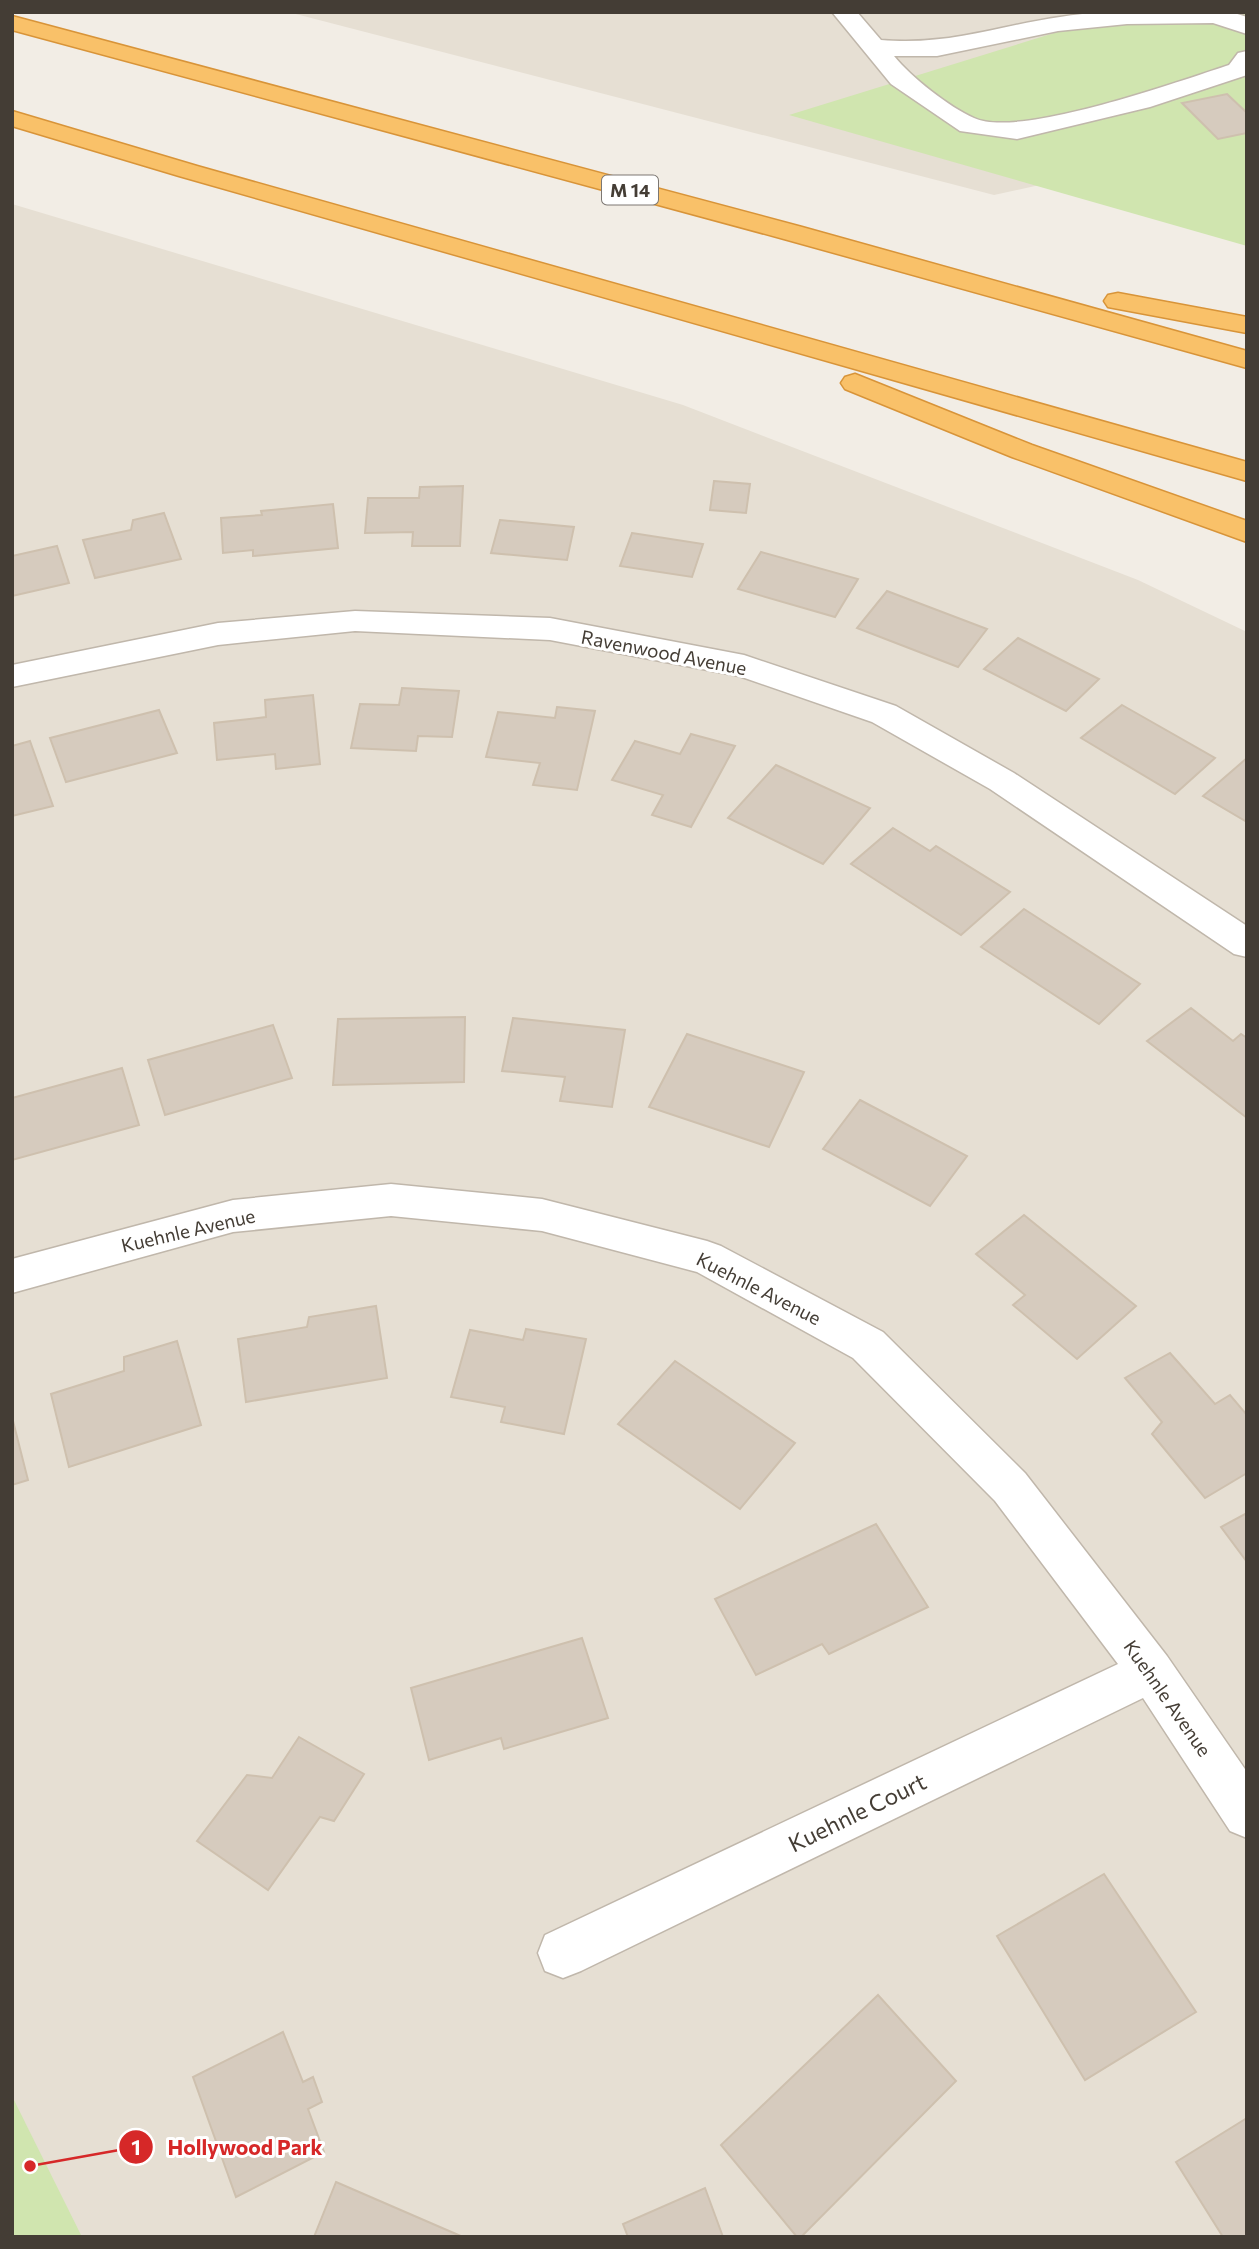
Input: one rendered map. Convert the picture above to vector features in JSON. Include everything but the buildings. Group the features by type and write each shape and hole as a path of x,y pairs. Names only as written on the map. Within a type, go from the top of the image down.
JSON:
{"highway":[{"name":"M 14","path":"12,23 1247,360"},
{"path":"12,118 1247,472"},
{"path":"880,258 1247,324"},
{"path":"679,310 1022,451 1247,532"}],"street":[{"path":"844,12 901,79 969,126 1017,131 1141,102 1238,70 1247,58"},
{"path":"873,47 899,50 937,49 1059,24 1204,13 1241,21 1247,27"},
{"name":"Ravenwood Avenue","path":"12,676 218,634 355,621 550,629 744,666 884,714 1002,781 1247,944"},
{"name":"Kuehnle Avenue","path":"12,1276 233,1216 391,1199 542,1215 707,1258 868,1345 1010,1487 1152,1671 1247,1814"},
{"name":"Kuehnle Court","path":"562,1953 1152,1671"}],"shaded area":[{"path":"288,12 1247,12 1247,139 994,195"},
{"path":"12,204 683,405 1138,580 1247,632 1247,2237 12,2237"}],"green space":[{"path":"1122,12 1247,12 1247,246 789,115"},
{"path":"12,2096 82,2237 12,2237"}],"place":[{"name":"Hollywood Park","path":"30,2166"}]}
